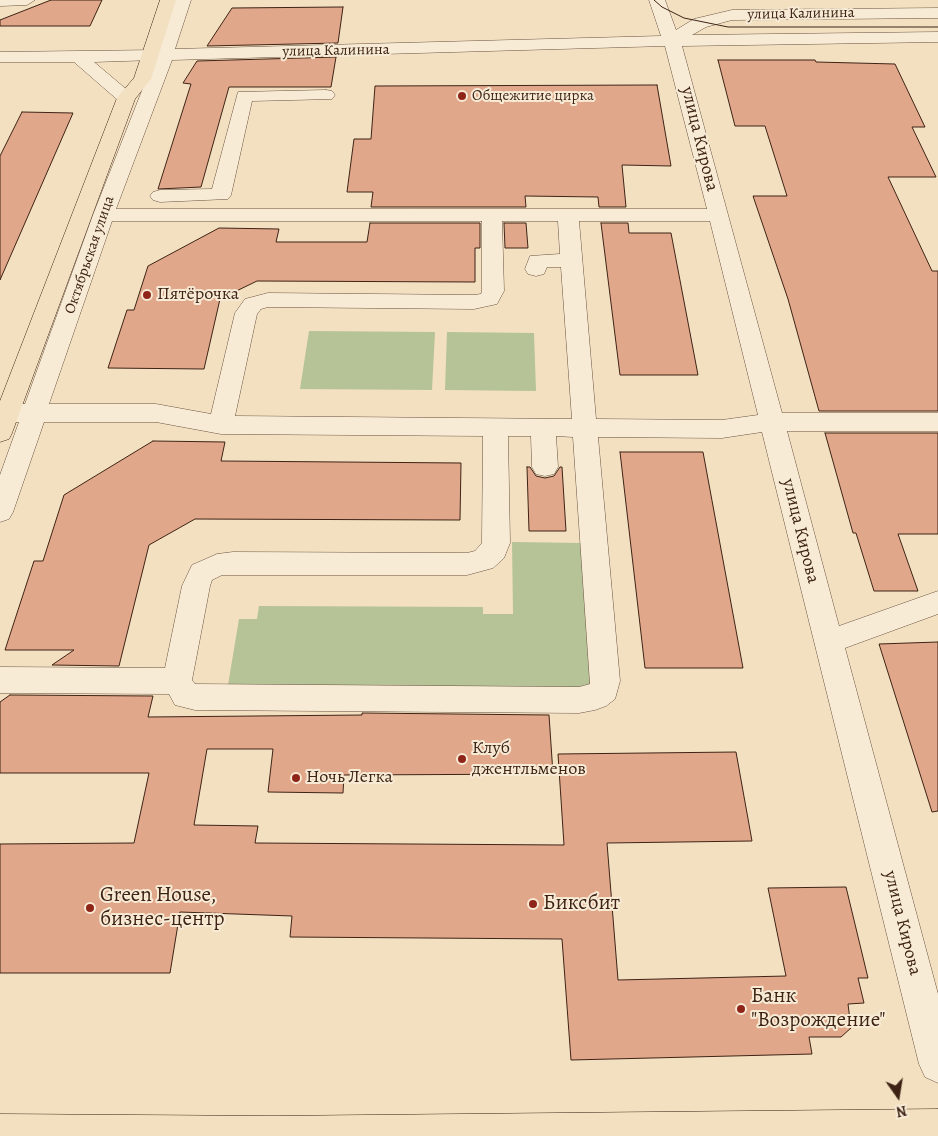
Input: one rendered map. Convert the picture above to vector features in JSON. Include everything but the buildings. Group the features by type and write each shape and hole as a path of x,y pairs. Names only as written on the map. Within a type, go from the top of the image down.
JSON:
{"main road":[{"name":"Октябрьская улица","path":"3,419 115,200 126,98 142,79 157,55 168,0"},
{"path":"0,1133 272,1135 938,1128"}],"street":[{"path":"0,0 27,0"},
{"name":"Октябрьская улица","path":"0,512 34,412 115,200 157,55 183,0"},
{"name":"улица Кирова","path":"657,0 680,65 938,1064"},
{"path":"661,0 683,9 732,15"},
{"name":"улица Калинина","path":"671,41 700,22 732,15 938,13"},
{"name":"улица Калинина","path":"0,56 78,57 741,38 938,37"},
{"path":"78,57 126,98"},
{"path":"115,200 221,195 244,96 326,95"},
{"path":"115,200 492,215 719,215"},
{"path":"221,425 246,313 253,304 268,300 474,302 489,299 493,291 492,215"},
{"path":"495,427 496,543 494,551 484,560 466,564 233,563 218,565 202,573 196,586 176,680 186,696 579,700 595,697 604,690 605,682 568,215"},
{"path":"536,269 538,260 571,260"},
{"path":"3,419 34,412 156,413 221,425 722,429 772,422 938,422"},
{"path":"543,428 545,467"},
{"path":"829,642 938,602"},
{"path":"0,680 176,680"}],"green space":[{"path":"309,331 435,332 432,390 300,389"},
{"path":"447,332 534,333 536,391 445,390"},
{"path":"512,542 582,543 592,688 228,685 239,619 257,619 259,606 483,607 483,614 513,614"}],"tram line":[{"path":"654,0 662,7 684,18 728,27 938,27"}],"place":[{"name":"Общежитие цирка","path":"462,96"},
{"name":"Пятёрочка","path":"147,295"},
{"name":"Клуб джентльменов","path":"462,759"},
{"name":"Ночь Легка","path":"296,778"},
{"name":"Биксбит","path":"533,904"},
{"name":"Green House, бизнес-центр","path":"90,908"},
{"name":"Банк \"Возрождение\"","path":"741,1009"}]}
